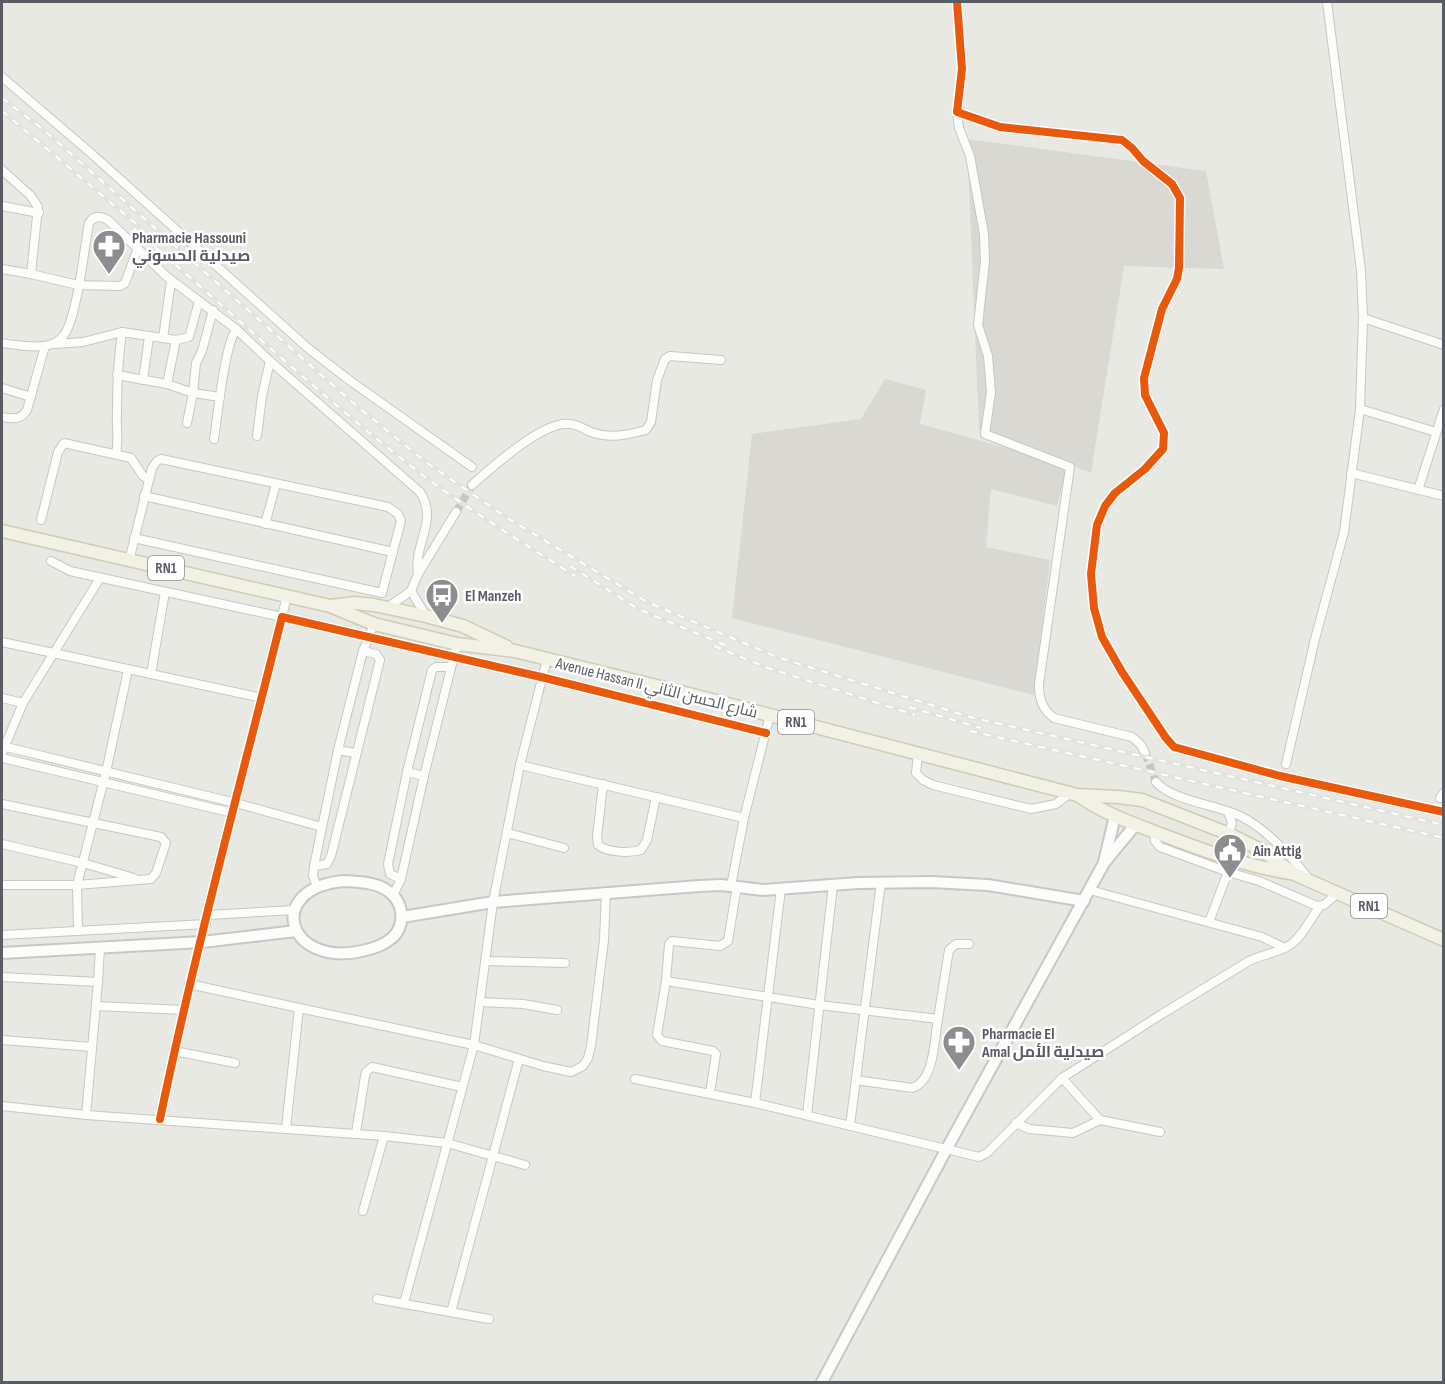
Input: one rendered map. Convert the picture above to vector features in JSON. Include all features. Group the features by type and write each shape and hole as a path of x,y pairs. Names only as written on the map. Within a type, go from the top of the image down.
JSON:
{"main road":[{"name":"Avenue Hassan II شارع الحسن الثاني","path":"2,531 286,595 330,606 374,624 457,644 515,651 1074,794 1142,800 1235,837 1263,851 1294,874"},
{"name":"Avenue Hassan II شارع الحسن الثاني","path":"330,606 355,603 388,607 426,616 462,626 515,651"},
{"path":"374,624 376,614 388,607"},
{"path":"457,644 463,636 462,626"},
{"name":"Avenue Hassan II شارع الحسن الثاني","path":"1074,794 1114,816 1154,831 1229,866 1294,874 1443,940"},
{"path":"1134,823 1129,816 1131,806 1142,800"},
{"path":"1229,866 1241,853 1243,846 1235,837"}],"street":[{"path":"957,2 962,69 957,112 959,128 970,156 984,234 985,261 978,325 988,356 991,392 986,434 1070,467 1040,677 1041,702 1046,713 1054,718 1132,736 1145,753"},
{"path":"1286,764 1315,639 1341,548 1360,409 1363,318 1361,270 1327,2"},
{"path":"2,77 76,140 309,349 472,467"},
{"path":"957,112 1000,127 1122,140 1143,161 1172,184 1180,198 1177,279 1162,309 1144,378 1145,395 1164,433 1163,449 1145,469 1115,492 1105,506 1097,525 1091,574 1094,608 1102,637 1170,745 1181,750 1280,776 1443,812"},
{"path":"2,170 32,196 38,207 31,274"},
{"path":"2,206 39,213"},
{"path":"54,344 66,332 78,285 88,223 98,216 108,220 171,281 236,329 420,492 429,513 418,553 416,566 418,574"},
{"path":"2,269 78,285 115,287 123,285 138,248"},
{"path":"163,338 171,281"},
{"path":"2,343 45,346 83,342 122,332 176,340 189,337 199,301"},
{"path":"187,423 196,363 202,351 213,310"},
{"path":"1363,318 1443,345"},
{"path":"214,440 220,397 231,342 236,329"},
{"path":"116,454 119,438 117,375 122,332"},
{"path":"142,380 149,337"},
{"path":"168,384 176,340"},
{"path":"2,417 10,419 20,417 27,410 45,346"},
{"path":"472,485 501,459 553,426 564,423 573,424 593,433 609,436 646,430 651,422 657,380 665,359 670,356 721,360"},
{"path":"257,436 270,361"},
{"path":"117,375 168,384 193,393 220,397"},
{"path":"2,388 31,396"},
{"path":"1360,409 1436,432"},
{"path":"1418,490 1443,410"},
{"path":"41,520 62,445 67,443 131,458 143,476 149,480"},
{"path":"129,561 134,538 144,496 154,464 165,458 392,509 401,520 382,593 134,538"},
{"path":"1351,473 1443,496"},
{"path":"265,524 276,484"},
{"path":"144,496 393,552"},
{"path":"388,607 411,591 418,574 456,512"},
{"path":"51,561 70,571 541,677 766,733"},
{"path":"100,578 52,654 2,748 236,803 322,826"},
{"path":"411,591 426,616"},
{"path":"150,675 165,592"},
{"path":"160,1119 189,984 202,942 286,595"},
{"path":"317,887 313,876 314,866 338,750 367,637 374,624"},
{"path":"2,642 262,698"},
{"path":"393,895 401,879 457,644"},
{"path":"314,866 323,866 329,861 380,660 376,654 363,651"},
{"path":"404,1304 474,1045 493,902 520,765 547,659"},
{"path":"401,879 390,874 388,864 407,772 432,670 436,667 451,667"},
{"path":"78,931 77,885 106,772 128,670"},
{"path":"2,698 24,703"},
{"path":"710,1093 716,1054 713,1051 662,1041 657,1035 666,981 669,944 672,941 720,946 728,941 744,818 771,715"},
{"path":"338,750 355,753"},
{"path":"918,754 916,773 933,785 1031,809 1056,804 1074,794"},
{"path":"2,758 233,813"},
{"path":"520,765 744,818"},
{"path":"407,772 424,776"},
{"path":"1156,782 1166,791 1242,817 1255,825 1291,858 1310,880"},
{"path":"603,784 597,837 598,845 606,850 635,852 641,850 647,840 656,797"},
{"path":"2,804 93,821 161,837 166,843 156,873 151,879 77,885 2,885"},
{"path":"1228,812 1235,837"},
{"path":"1104,863 1114,816"},
{"path":"822,1383 946,1150 1104,863 1134,823"},
{"path":"508,832 564,848"},
{"path":"2,844 83,863 140,880"},
{"path":"1209,922 1229,866 1320,906"},
{"path":"330,882 357,882 384,888 393,895 400,905 402,916 396,933 388,941 374,948 354,953 334,952 315,947 302,940 296,931 293,920 295,910 305,895 330,882"},
{"path":"402,916 493,902 699,885 734,886 756,890 881,882 931,882 988,885 1084,901"},
{"path":"850,1126 881,882"},
{"path":"807,1115 833,885"},
{"path":"755,1103 781,889"},
{"path":"1090,890 1262,937 1285,948"},
{"path":"189,984 474,1045 571,1072 583,1066 588,1058 604,939 606,892"},
{"path":"634,1079 755,1103 979,1157 987,1153 1062,1078 1249,961 1285,948 1297,939 1320,906 1339,892"},
{"path":"208,915 295,910"},
{"path":"2,935 206,924"},
{"path":"2,953 202,942 296,931"},
{"path":"856,1080 912,1088 923,1082 930,1071 949,950 956,944 969,944"},
{"path":"86,1115 97,1006 100,948"},
{"path":"485,961 565,963"},
{"path":"2,977 98,982"},
{"path":"666,981 819,1005 938,1019"},
{"path":"480,1002 523,1004 557,1010"},
{"path":"97,1006 183,1010"},
{"path":"286,1128 299,1008"},
{"path":"2,1040 92,1047"},
{"path":"174,1051 235,1063"},
{"path":"451,1312 519,1059"},
{"path":"357,1133 365,1076 372,1066 462,1088"},
{"path":"1062,1078 1100,1120 1160,1132"},
{"path":"2,1106 86,1115 357,1133 447,1143 525,1165"},
{"path":"1016,1123 1029,1129 1073,1133 1100,1120"},
{"path":"363,1211 384,1136"},
{"path":"377,1299 489,1319"}],"shaded area":[{"path":"967,139 1206,171 1224,269 1124,266 1091,473 1068,464 1057,506 991,489 986,547 1050,560 1034,695 732,618 752,434 861,419 885,379 926,390 920,424 1067,465 979,430"}],"tunnel":[{"path":"456,512 472,485"},
{"path":"1145,753 1156,782"}],"railway":[{"path":"2,98 45,131 352,402 427,463 509,519 647,602 777,657 970,717 1444,825"},
{"path":"2,111 142,229"},
{"path":"133,228 308,381 416,470 475,512 575,576"},
{"path":"570,566 638,609 725,645"},
{"path":"714,646 768,668 915,715"},
{"path":"909,707 981,728"},
{"path":"970,731 1444,838"}],"cycle path":[{"path":"957,2 962,69 957,112 1000,127 1122,140 1143,161 1172,184 1180,198 1177,279 1162,309 1144,378 1145,395 1164,433 1163,449 1145,469 1115,493 1105,506 1097,525 1091,574 1094,608 1102,637 1122,672 1174,747 1280,776 1444,812"},
{"path":"160,1119 203,931 282,617 541,677 766,733"}],"place":[{"name":"Pharmacie Hassouni صيدلية الحسوني","path":"109,275"},
{"name":"El Manzeh","path":"442,624"},
{"name":"Ain Attig","path":"1230,879"},
{"name":"Pharmacie El Amal صيدلية الأمل","path":"959,1071"}]}
